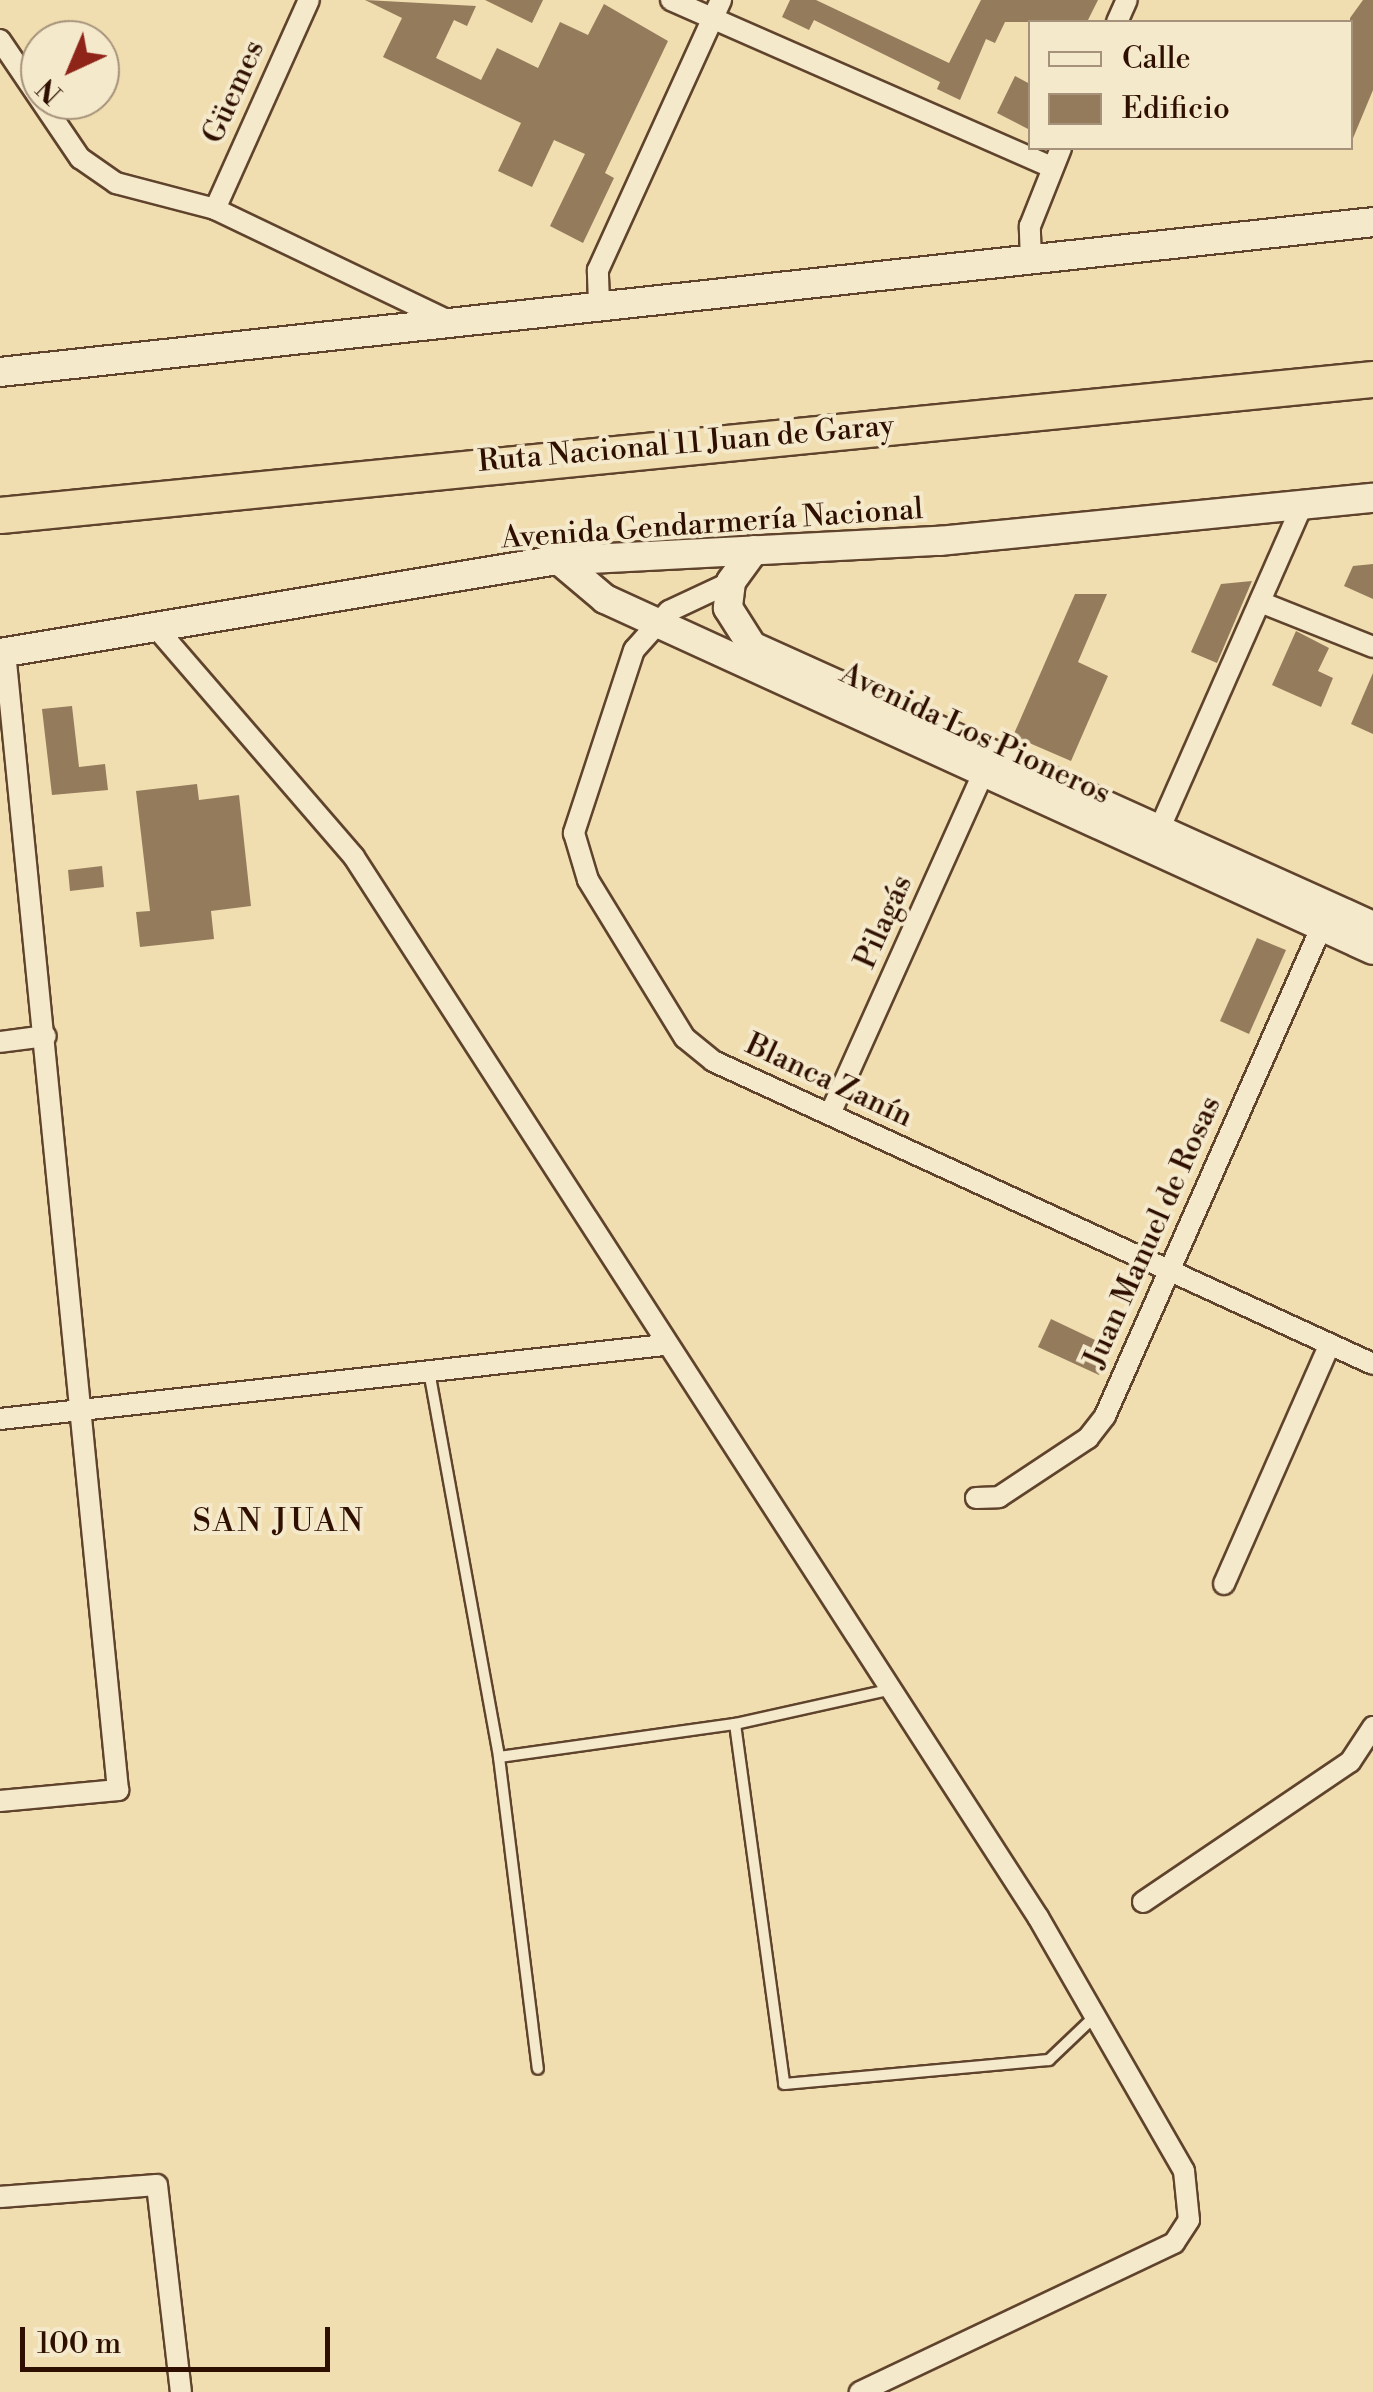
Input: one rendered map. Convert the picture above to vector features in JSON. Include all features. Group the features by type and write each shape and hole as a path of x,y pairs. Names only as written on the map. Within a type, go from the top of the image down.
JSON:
{"highway":[{"name":"Ruta Nacional 11 Juan de Garay","path":"0,515 1373,379"}],"main road":[{"path":"0,372 1373,222"},
{"name":"Avenida Gendarmería Nacional","path":"3,653 160,631 560,561 1092,529 1373,498"},
{"path":"732,582 754,550"},
{"name":"Avenida Los Pioneros","path":"560,561 579,584 656,623 988,764 1154,840 1322,928 1373,950"},
{"name":"Avenida Los Pioneros","path":"732,582 728,608 752,646 988,764"},
{"name":"Avenida Los Pioneros","path":"1154,840 1373,926"}],"street":[{"name":"Güemes","path":"215,209 309,0"},
{"path":"671,0 717,10 1028,144"},
{"path":"599,304 598,270 717,10"},
{"path":"0,40 80,158 116,183 215,209 451,322"},
{"path":"1031,262 1030,226 1057,157"},
{"path":"1154,840 1302,505"},
{"path":"656,623 732,582"},
{"path":"1260,602 1373,647"},
{"name":"Blanca Zanín","path":"656,623 625,666 574,833 576,852 685,1038 714,1061 1373,1364"},
{"path":"160,631 354,858 1095,2016 1184,2171 1189,2220 1174,2242 860,2392"},
{"path":"0,1801 118,1790 86,1408 3,653"},
{"name":"Pilagás","path":"830,1114 988,764"},
{"name":"Juan Manuel de Rosas","path":"976,1498 999,1497 1088,1438 1105,1416 1322,928"},
{"path":"0,1042 46,1036"},
{"path":"1224,1584 1330,1344"},
{"path":"0,1419 664,1345"},
{"path":"1143,1902 1350,1762 1373,1727"},
{"path":"0,2197 157,2184 181,2392"}],"lane":[{"path":"429,1371 499,1757 538,2069"},
{"path":"499,1757 735,1724 888,1690"},
{"path":"735,1724 784,2084 1050,2060 1095,2016"}],"building":[{"path":"365,0 476,6 467,26 454,20 436,58 481,80 497,48 538,68 560,22 588,35 604,4 668,41 605,173 614,178 583,243 550,226 585,154 554,140 532,187 498,171 521,123 383,57 402,18"},
{"path":"485,0 543,0 532,23"},
{"path":"790,0 816,0 949,63 981,0 1098,0 1088,20 1005,22 995,43 986,39 960,100 937,89 940,82 814,20 809,30 782,17"},
{"path":"1363,0 1373,0 1373,90 1353,138 1353,20 1350,18"},
{"path":"1015,76 1028,83 1028,129 997,113"},
{"path":"1373,564 1373,599 1344,586 1353,566"},
{"path":"1252,581 1217,663 1191,652 1221,584"},
{"path":"1075,594 1107,594 1078,662 1108,676 1071,761 1013,736"},
{"path":"1296,631 1329,648 1318,671 1333,678 1321,707 1272,685"},
{"path":"1373,673 1373,734 1351,724"},
{"path":"72,706 79,767 105,764 108,790 52,795 42,709"},
{"path":"197,784 199,800 239,795 251,906 211,911 214,939 140,947 136,912 150,911 136,791"},
{"path":"102,866 104,887 70,891 68,870"},
{"path":"1257,938 1286,950 1249,1034 1220,1021"},
{"path":"1051,1319 1112,1348 1099,1375 1038,1347"}],"district":[{"name":"SAN JUAN","path":"279,1521"}]}
